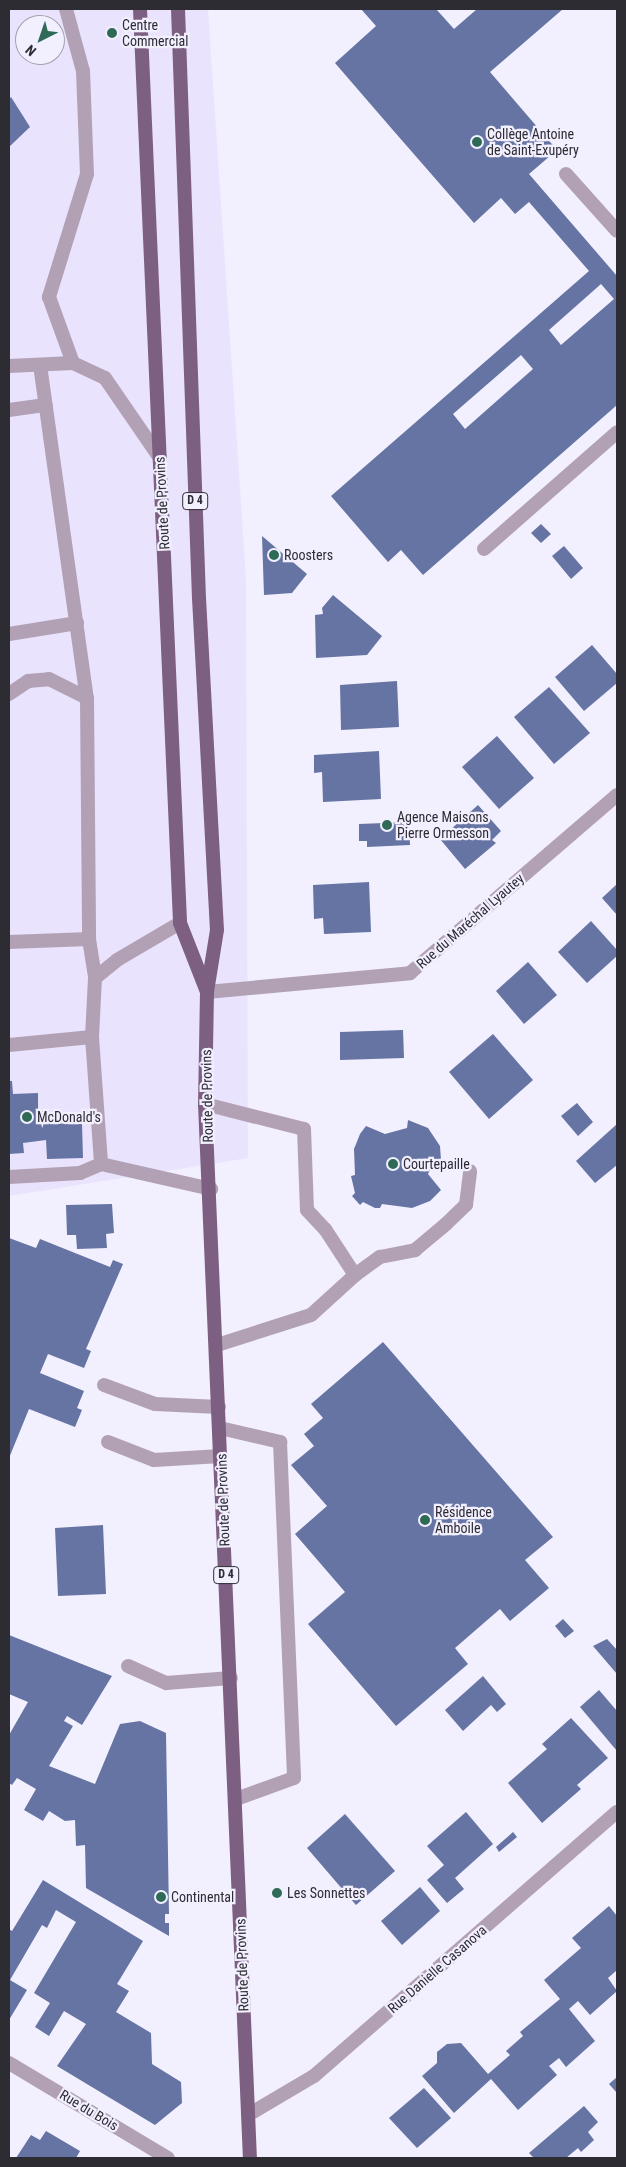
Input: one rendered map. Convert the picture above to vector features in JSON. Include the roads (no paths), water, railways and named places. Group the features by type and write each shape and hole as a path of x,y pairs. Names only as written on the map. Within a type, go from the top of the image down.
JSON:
{"main road":[{"name":"Route de Provins","path":"140,9 180,923 207,992"},
{"name":"Route de Provins","path":"178,9 199,598 216,930 207,992 205,1104 211,1188 250,2158"}],"street":[{"path":"66,9 83,71 87,174 49,297 73,364"},
{"path":"566,174 617,231"},
{"path":"9,366 73,364 105,378 160,458"},
{"path":"40,365 87,698 89,939 95,978 92,1037 101,1164"},
{"path":"9,410 46,406"},
{"path":"484,548 617,432"},
{"path":"9,634 77,623"},
{"path":"9,694 28,681 49,679 87,698"},
{"name":"Rue du Maréchal Lyautey","path":"207,992 410,973 617,795"},
{"path":"95,978 117,960 180,923"},
{"path":"9,942 89,939"},
{"path":"9,1045 92,1037"},
{"path":"205,1104 304,1129 307,1210 325,1229 355,1275"},
{"path":"9,1177 80,1173 101,1164 211,1188"},
{"path":"217,1345 311,1314 355,1275 380,1258 414,1250 466,1205 470,1171"},
{"path":"104,1385 155,1404 219,1407"},
{"path":"220,1428 280,1442 294,1778 236,1799"},
{"path":"108,1442 154,1460 221,1456"},
{"path":"128,1666 166,1682 230,1678"},
{"name":"Rue Danielle Casanova","path":"248,2115 314,2076 617,1812"},
{"name":"Rue du Bois","path":"9,2063 168,2158"}],"place":[{"name":"Centre Commercial","path":"112,33"},
{"name":"Collège Antoine de Saint-Exupéry","path":"477,142"},
{"name":"Roosters","path":"274,555"},
{"name":"Agence Maisons Pierre Ormesson","path":"387,825"},
{"name":"McDonald's","path":"27,1117"},
{"name":"Courtepaille","path":"393,1164"},
{"name":"Résidence Amboile","path":"425,1520"},
{"name":"Les Sonnettes","path":"277,1893"},
{"name":"Continental","path":"161,1897"}]}
